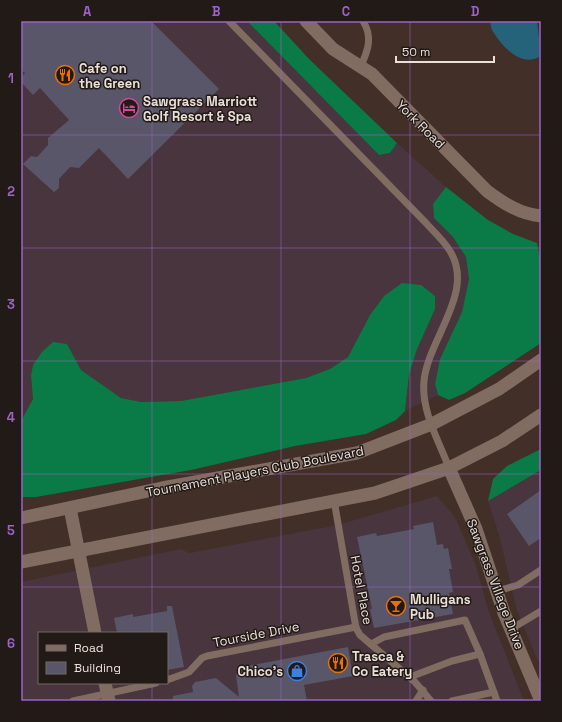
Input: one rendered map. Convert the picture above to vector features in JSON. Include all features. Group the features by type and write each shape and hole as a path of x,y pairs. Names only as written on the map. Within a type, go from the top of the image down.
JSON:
{"street":[{"name":"York Road","path":"306,21 333,49 372,74 487,191 502,202 519,211 541,216"},
{"name":"Tournament Players Club Boulevard","path":"21,518 162,488 357,453 432,424 500,389 541,360"},
{"path":"21,562 375,493 449,468 502,441 541,415"},
{"name":"Sawgrass Village Drive","path":"449,468 476,529 511,629 541,701"},
{"path":"70,508 95,632"}],"lane":[{"path":"229,21 449,248 455,261 458,275 454,301 427,366 424,380 424,395 432,424 449,468"},
{"path":"361,66 369,48 369,37 363,21"},
{"name":"Hotel Place","path":"334,500 356,628 371,644 410,677 423,690 431,701"},
{"path":"497,591 518,585 541,570"},
{"path":"511,629 541,611"},
{"path":"371,644 384,637 466,620 497,701"},
{"name":"Tourside Drive","path":"168,680 189,672 202,658 207,656 356,628"},
{"path":"410,677 452,661 480,654"},
{"path":"73,701 151,684"},
{"path":"416,701 423,690"},
{"path":"452,701 494,692"}],"shaded area":[{"path":"21,21 247,21 379,155 390,153 397,143 446,187 433,204 434,218 453,237 466,257 469,279 462,312 440,359 435,384 438,395 405,411 409,375 417,349 384,296 370,315 348,357 330,369 306,378 181,401 141,402 121,398 81,370 67,344 31,376 33,399 21,421"},
{"path":"541,470 541,668 517,611 499,535 488,501"},
{"path":"437,496 455,517 475,563 489,612 524,701 21,701 21,582 181,549 189,553 338,525"}],"green space":[{"path":"247,21 274,21 309,59 397,143 390,153 379,155"},
{"path":"446,187 488,220 513,234 537,243 541,262 541,343 465,393 449,400 438,395 435,384 440,359 462,312 469,279 466,257 453,237 434,218 433,204"},
{"path":"402,283 421,285 435,296 435,309 417,349 409,375 405,411 396,420 366,434 295,446 191,470 36,497 21,497 21,421 33,399 31,376 33,365 42,352 53,342 67,344 81,370 121,398 141,402 181,401 306,378 330,369 348,357 370,315 384,296"},
{"path":"541,449 541,470 488,501 493,479 507,466"}],"water":[{"path":"490,21 537,21 539,57 526,60 508,50 492,30"}],"building":[{"name":"Sawgrass Marriott Golf Resort & Spa","path":"21,21 151,21 219,89 128,179 99,148 79,168 70,167 59,179 59,188 54,192 23,164 31,156 37,157 48,145 48,138 69,120 40,88 33,95 21,82 21,78 25,73 21,70"},
{"path":"541,490 541,538 529,546 507,514"},
{"path":"433,522 437,545 443,544 444,549 448,548 452,569 449,569 453,592 449,593 453,614 374,628 370,609 372,609 357,537 376,533 377,536 414,529 413,526"},
{"path":"167,606 172,606 184,667 168,670 168,632 117,632 114,618 133,614 133,617 167,611"},
{"path":"348,647 353,676 304,685 307,701 173,701 173,696 193,692 192,686 195,682 216,678 239,697 236,675 242,667"}],"place":[{"name":"Cafe on the Green","path":"65,75"},
{"name":"Sawgrass Marriott Golf Resort & Spa","path":"129,108"},
{"name":"Mulligans Pub","path":"396,606"},
{"name":"Trasca & Co Eatery","path":"338,663"},
{"name":"Chico's","path":"297,671"}]}
